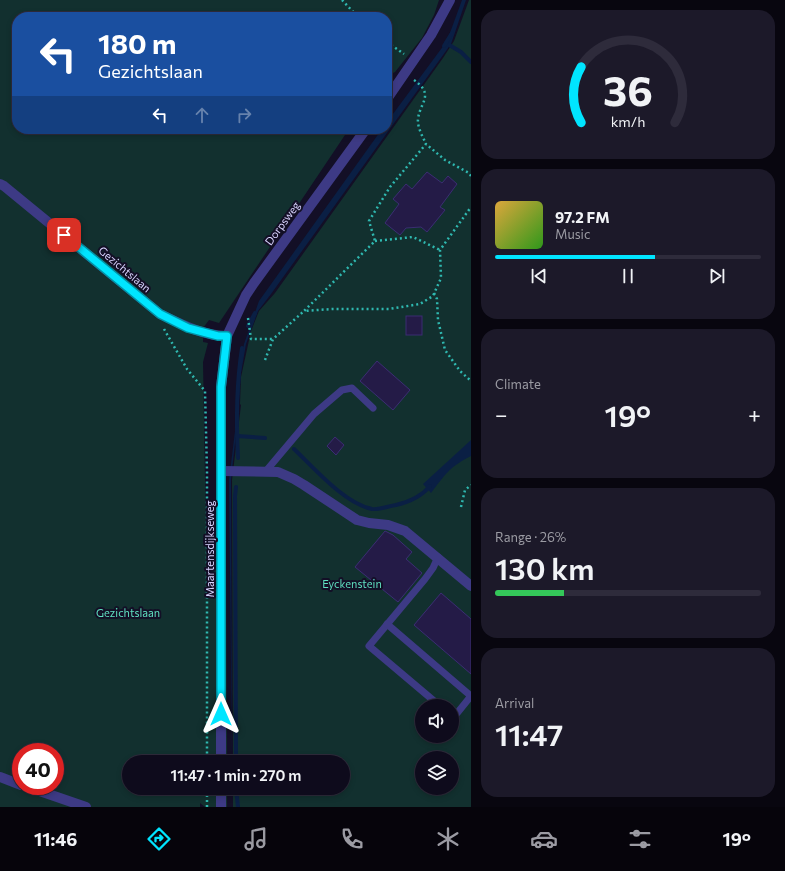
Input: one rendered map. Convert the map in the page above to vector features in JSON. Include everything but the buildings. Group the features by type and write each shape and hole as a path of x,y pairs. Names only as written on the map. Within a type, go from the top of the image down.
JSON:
{"street":[{"path":"392,93 431,35 450,0"},
{"name":"Dorpsweg","path":"227,336 246,295 254,283 362,134"},
{"name":"Gezichtslaan","path":"0,184 160,314 188,328 218,336 227,336"},
{"name":"Maartensdijkseweg","path":"221,755 221,387 227,336"},
{"path":"221,471 278,472 304,485 357,520 396,527 405,531 471,586"},
{"path":"0,777 12,781"},
{"path":"51,795 86,807"},
{"path":"221,795 221,807"}],"lane":[{"path":"266,471 314,414 342,390 352,388 373,408"},
{"path":"432,699 369,646 425,579 433,568 438,557"},
{"path":"387,624 471,696 459,711"}],"path":[{"path":"342,0 353,12"},
{"path":"392,45 413,60"},
{"path":"414,80 421,85 426,98 418,120 421,133 426,144 445,160 469,173 471,176"},
{"path":"374,241 370,221 390,187 426,144"},
{"path":"304,311 332,309 389,309 420,304 433,296 441,278 440,250 471,207"},
{"path":"265,360 273,339 304,311 374,241 414,237 440,250"},
{"path":"434,293 437,299 438,320 445,350 460,371 471,382"},
{"path":"160,314 162,326 187,369 205,391 208,470 207,755"},
{"path":"248,317 251,339 273,339"},
{"path":"461,507 465,490 471,485"},
{"path":"207,795 207,807"}],"green space":[{"path":"0,0 439,0 434,15 422,38 395,72 392,74 392,12 12,12 12,134 346,134 219,323 209,320 203,328 203,342 208,343 203,362 206,536 226,536 227,755 122,755 122,795 227,795 227,807 205,807 200,803 200,807 0,807"},
{"name":"Eyckenstein","path":"469,0 471,0 471,807 233,807 233,795 350,795 350,755 233,755 232,480 241,405 241,377 251,331 259,311 275,293 389,134 392,134 392,129 454,41"}],"water":[{"path":"462,0 466,0 451,44 392,126 392,115 447,41"},
{"path":"378,134 386,134 258,311 246,344 241,373 231,480 232,755 229,480 237,415 239,370 244,344 259,301"},
{"path":"471,440 471,456 452,468 431,493 423,484"}],"waterway":[{"path":"444,46 452,33"},
{"path":"446,43 461,52 471,62"},
{"path":"248,326 255,313"},
{"path":"238,458 237,403 242,348"},
{"path":"237,436 265,438"},
{"path":"294,449 320,475 341,493 362,506 372,509 384,508 410,501 419,496 430,486"},
{"path":"236,487 236,755"},
{"path":"237,795 238,807"}],"route":[{"path":"64,235 160,314 188,328 218,336 227,336 221,387 221,714"}]}
